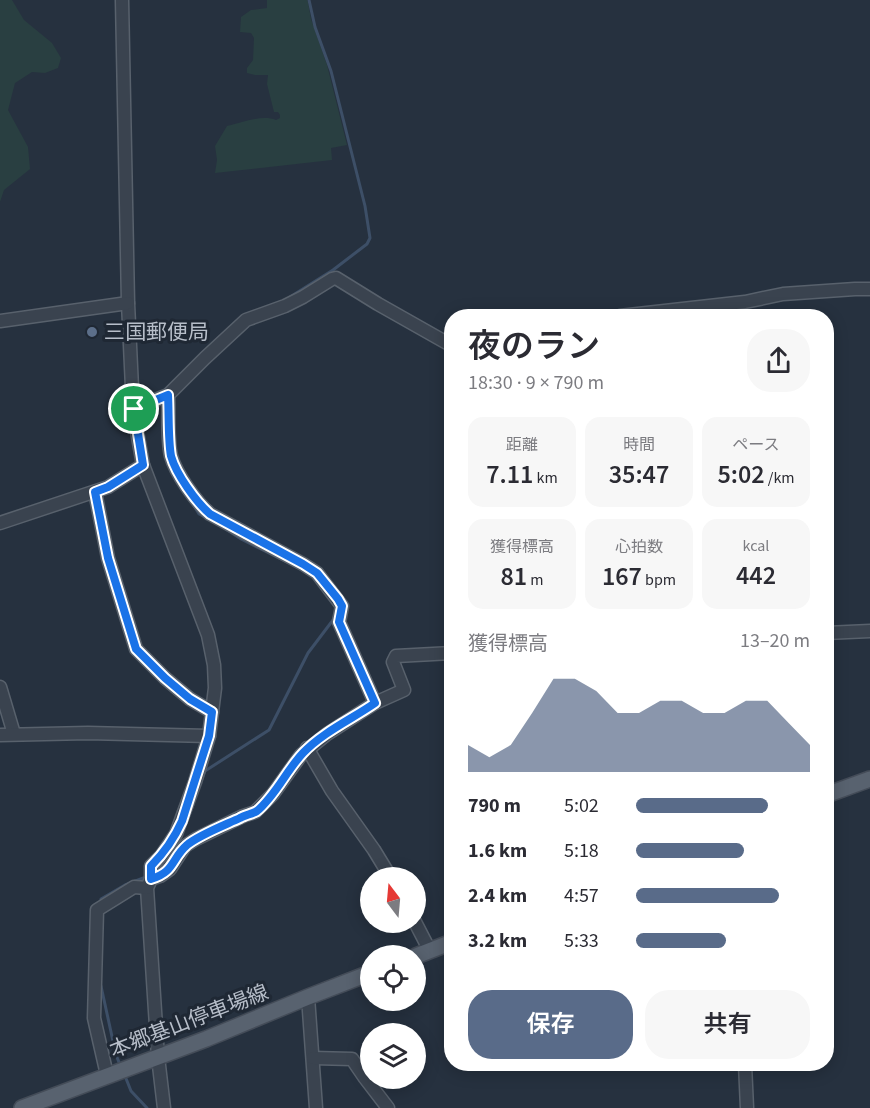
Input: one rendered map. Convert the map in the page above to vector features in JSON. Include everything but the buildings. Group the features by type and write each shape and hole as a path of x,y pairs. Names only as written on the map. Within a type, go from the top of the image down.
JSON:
{"main road":[{"path":"834,792 870,779"},
{"path":"426,952 444,945"},
{"name":"本郷基山停車場線","path":"22,1108 206,1039 360,977"}],"street":[{"path":"122,0 128,303 134,409 143,465 208,635 214,665 215,688 209,736 182,821 162,855 151,866 149,883 158,1057 164,1108"},
{"path":"134,409 168,395 246,320 285,306 336,278 444,341"},
{"path":"682,309 745,302 783,294 870,289"},
{"path":"0,321 128,303"},
{"path":"168,395 171,454 175,467 200,506 210,514 317,573 342,606 339,622 375,703"},
{"path":"0,523 108,487 143,465"},
{"path":"95,492 108,558 136,649 173,685 190,699 212,712"},
{"path":"834,633 870,631"},
{"path":"107,1075 94,1018 97,910 134,887 149,883 170,869 185,846 196,839 255,812 273,794 308,748 375,703 404,690 393,662 396,656 444,653"},
{"path":"0,687 14,734"},
{"path":"0,735 88,733 209,736"},
{"path":"308,748 332,791 385,867"},
{"path":"308,997 316,1108"},
{"path":"313,1058 352,1059 388,1108"},
{"path":"745,1071 747,1108"}],"green space":[{"path":"0,0 12,0 24,20 52,43 61,58 58,68 45,73 32,72 15,83 8,110 28,147 30,169 4,190 0,202"},
{"path":"267,0 307,0 327,65 347,145 331,148 332,160 215,173 217,160 215,146 227,126 258,118 276,120 280,118 278,112 274,112 267,84 268,75 247,73 247,68 253,60 254,38 251,33 240,32 241,17 251,10 267,8"}],"waterway":[{"path":"290,297 333,270 367,244 370,238 365,206 331,71 315,27 309,0"},
{"path":"193,504 199,514 205,517"},
{"path":"221,526 241,539 297,567"},
{"path":"202,779 205,771 269,730 308,653 334,617"},
{"path":"187,821 193,805"},
{"path":"101,902 101,899 125,885 146,877"},
{"path":"101,986 116,1055 121,1067"},
{"path":"125,1076 131,1091 147,1108"}],"place":[{"name":"三国郵便局","path":"92,332"}],"route":[{"path":"168,395 171,454 175,467 200,506 210,514 317,573 342,606 339,622 375,703 308,748 273,794 255,812 185,846 170,869 151,879 151,866 162,855 182,821 209,736 212,712 190,699 136,649 108,558 95,492 108,487 143,465 134,409 168,395"}]}
